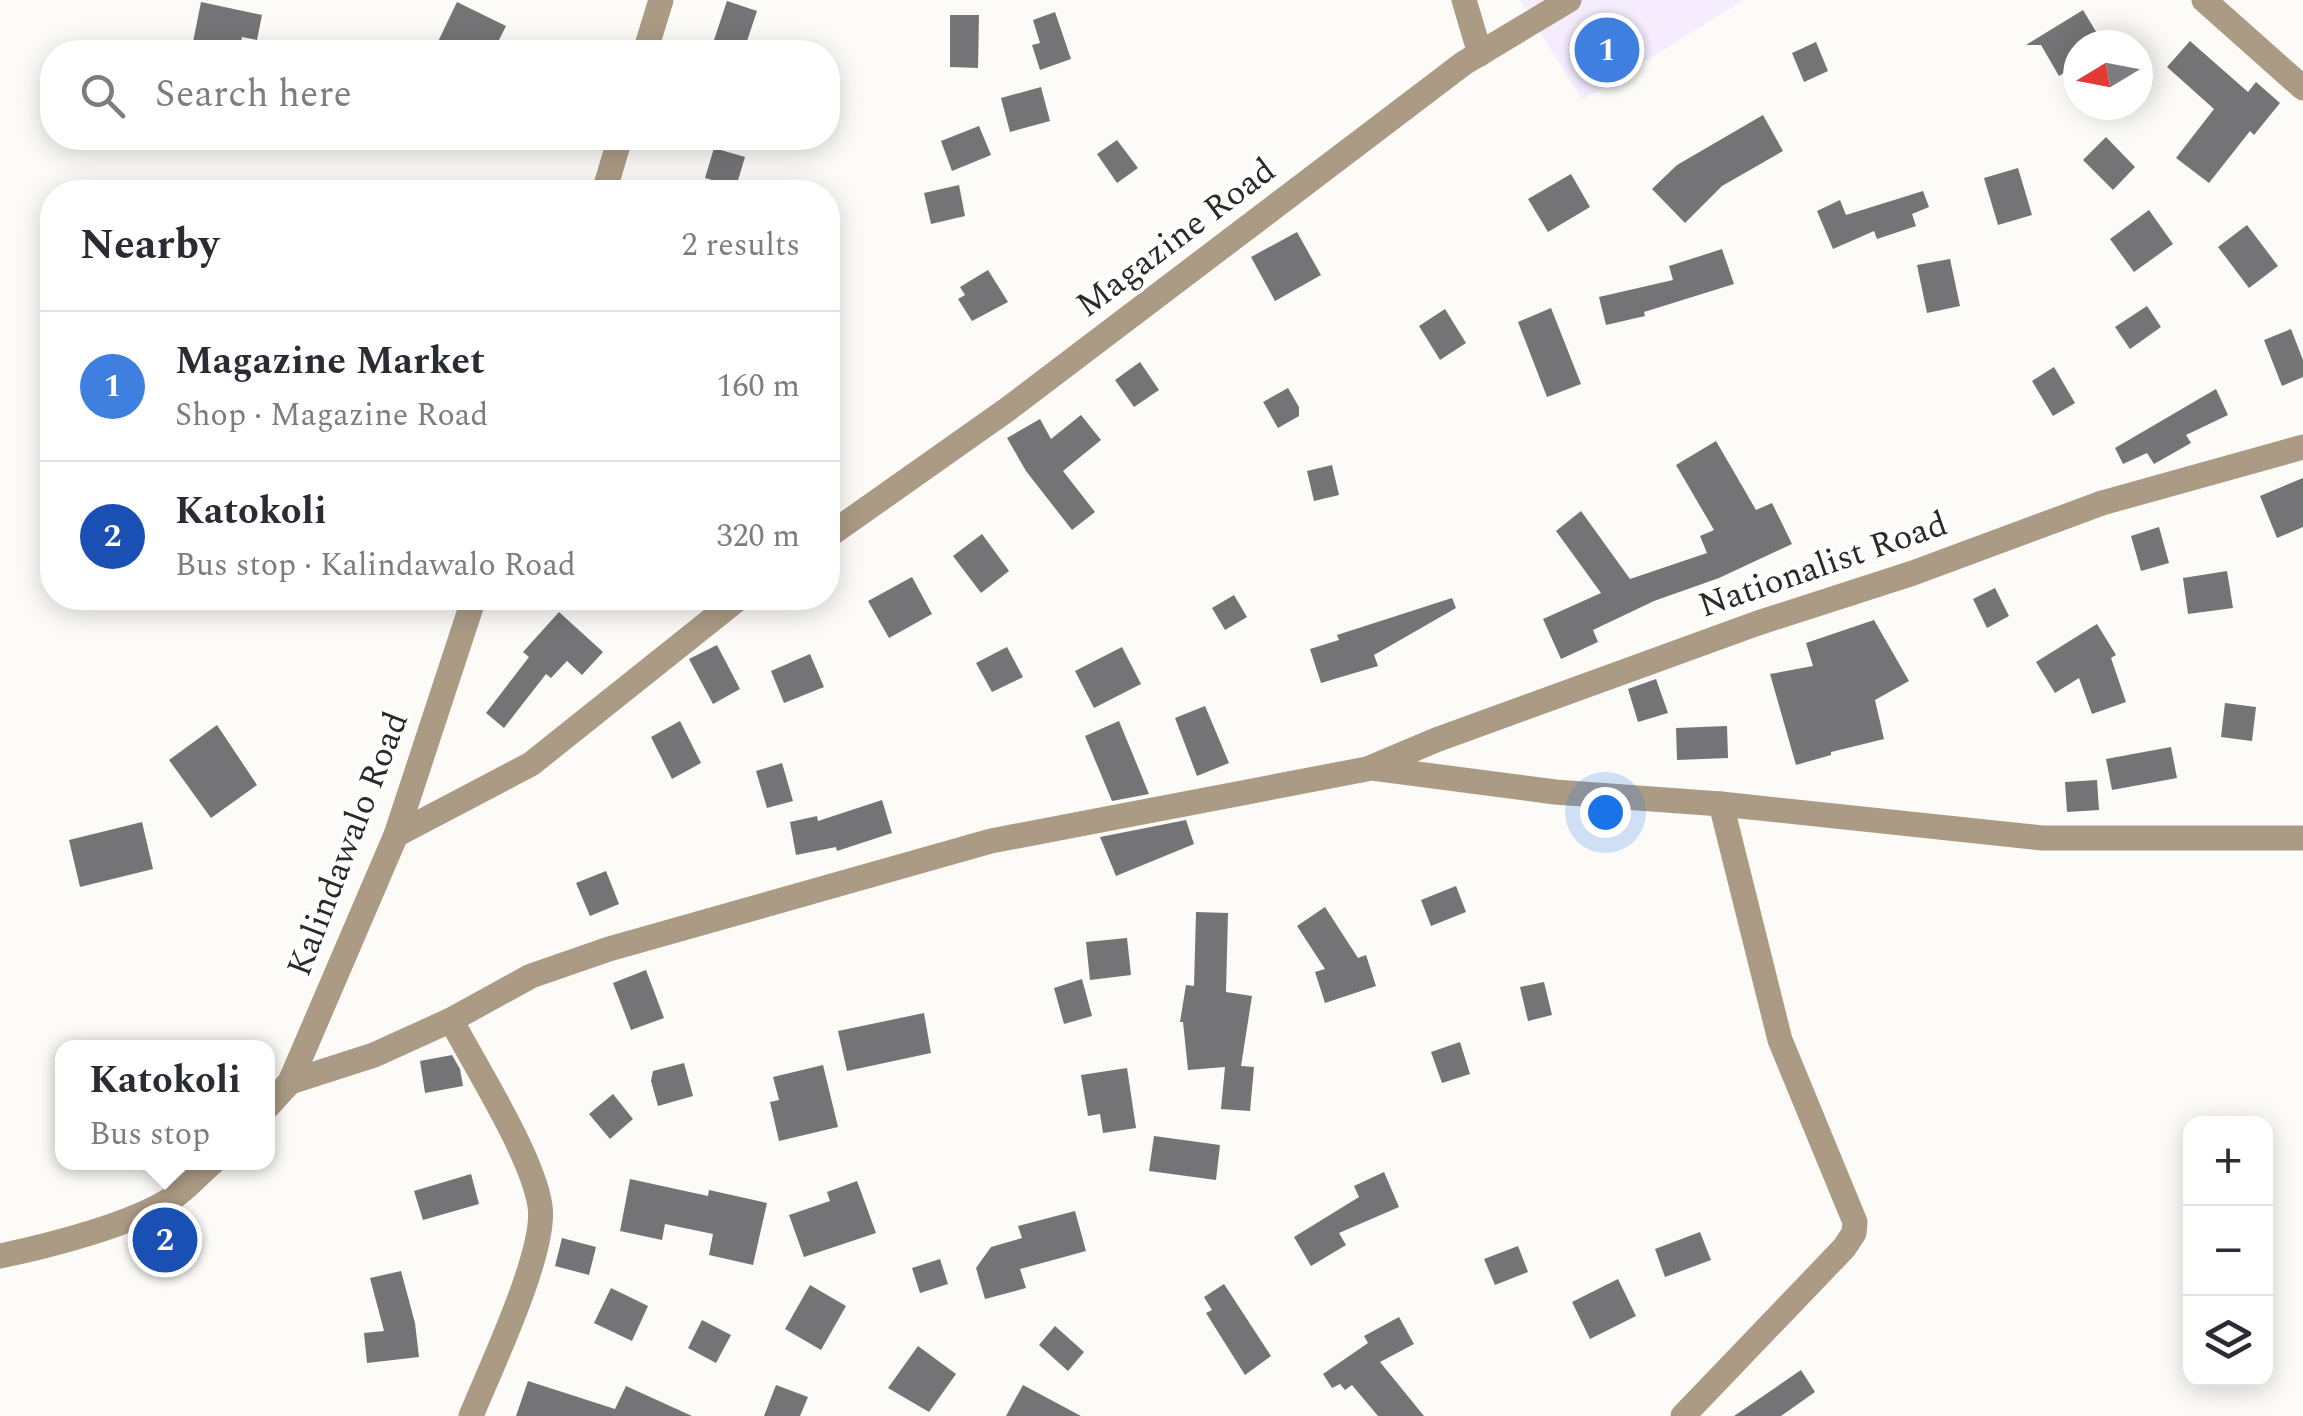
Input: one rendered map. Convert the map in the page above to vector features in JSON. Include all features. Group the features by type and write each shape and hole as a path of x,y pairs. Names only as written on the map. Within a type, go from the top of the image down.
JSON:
{"street":[{"path":"649,40 661,0"},
{"path":"1464,0 1480,54"},
{"name":"Magazine Road","path":"840,528 1008,410 1480,54 1569,0"},
{"path":"2204,0 2303,88"},
{"path":"608,180 616,150"},
{"name":"Nationalist Road","path":"1372,768 1436,740 2102,503 2303,447"},
{"name":"Kalindawalo Road","path":"275,1098 290,1082 396,835 470,610"},
{"path":"396,835 530,764 724,610"},
{"path":"290,1082 374,1055 451,1020 531,976 608,949 991,841 1372,768 1555,792 1721,804 2042,838 2303,838"},
{"path":"1683,1416 1844,1248 1854,1233 1855,1222 1780,1040 1721,804"},
{"path":"451,1020 525,1161 540,1207 538,1247 472,1416"},
{"path":"0,1256 108,1226 170,1199 203,1170"}],"shaded area":[{"path":"1520,0 1744,0 1582,100"}],"building":[{"path":"727,1 757,11 747,40 714,40"},
{"path":"201,2 262,15 257,40 193,40"},
{"path":"457,2 506,26 499,40 439,40"},
{"path":"2083,10 2095,30 2063,30 2063,73 2059,76 2041,45 2026,45"},
{"path":"1055,12 1071,59 1040,70 1032,45 1040,43 1033,20"},
{"path":"950,15 979,15 978,68 950,67"},
{"path":"2190,41 2248,92 2256,82 2280,103 2254,135 2250,131 2209,183 2176,158 2214,109 2167,67"},
{"path":"1816,42 1828,71 1804,82 1792,53"},
{"path":"1041,87 1050,121 1010,132 1001,98"},
{"path":"1763,115 1783,151 1722,186 1685,223 1652,189 1677,165"},
{"path":"979,126 991,155 952,171 941,141"},
{"path":"2106,137 2135,167 2113,190 2083,160"},
{"path":"1117,140 1138,168 1117,183 1097,154"},
{"path":"713,150 745,157 738,180 705,178"},
{"path":"2018,168 2032,215 1998,225 1984,178"},
{"path":"1571,174 1590,207 1548,232 1528,199"},
{"path":"959,185 965,216 931,224 924,193"},
{"path":"1923,191 1929,207 1912,214 1916,226 1877,239 1874,231 1833,249 1817,211 1840,200 1846,215"},
{"path":"2149,210 2173,244 2134,272 2110,239"},
{"path":"2247,225 2278,266 2249,288 2218,247"},
{"path":"1297,232 1321,275 1275,301 1251,257"},
{"path":"1722,249 1734,284 1644,312 1645,316 1606,325 1599,297 1673,280 1669,266"},
{"path":"1950,259 1960,306 1927,313 1917,265"},
{"path":"988,270 1008,302 972,321 958,299 965,295 960,287"},
{"path":"2147,306 2161,327 2130,349 2115,327"},
{"path":"1551,308 1581,384 1547,397 1518,322"},
{"path":"1445,309 1466,343 1440,360 1419,326"},
{"path":"2291,329 2303,360 2303,377 2282,386 2264,340"},
{"path":"1140,362 1159,390 1134,407 1115,380"},
{"path":"2054,367 2075,403 2053,416 2032,381"},
{"path":"1288,388 1299,407 1299,416 1278,428 1263,402"},
{"path":"2216,389 2228,415 2186,435 2191,443 2154,464 2147,453 2123,464 2115,448"},
{"path":"1081,415 1101,440 1063,471 1095,512 1072,530 1026,471 1007,438 1040,419 1051,439"},
{"path":"1716,441 1756,510 1772,503 1792,544 1593,630 1598,642 1561,659 1543,619 1601,593 1556,531 1581,511 1630,579 1707,553 1700,536 1714,530 1676,465"},
{"path":"1332,465 1339,495 1314,501 1307,471"},
{"path":"2303,478 2303,527 2277,538 2260,496"},
{"path":"2159,527 2169,563 2141,571 2131,536"},
{"path":"982,534 1009,571 981,593 953,556"},
{"path":"2227,571 2233,608 2188,614 2183,578"},
{"path":"912,577 932,614 889,638 868,601"},
{"path":"1995,588 2009,616 1987,628 1973,599"},
{"path":"1234,595 1247,617 1225,630 1212,608"},
{"path":"1452,598 1456,608 1374,655 1378,666 1321,683 1310,649 1339,640 1337,635"},
{"path":"559,612 603,652 582,675 567,661 551,678 546,674 504,728 486,713 529,657 523,652"},
{"path":"1874,620 1909,681 1875,700 1884,739 1796,765 1770,674 1813,666 1806,643"},
{"path":"2097,624 2116,655 2111,658 2126,702 2092,714 2079,678 2055,693 2036,662"},
{"path":"717,645 740,689 713,704 689,659"},
{"path":"1007,647 1023,677 992,692 976,663"},
{"path":"1122,647 1141,684 1094,708 1075,671"},
{"path":"810,654 824,687 784,703 771,671"},
{"path":"1656,679 1668,713 1638,722 1628,689"},
{"path":"2225,703 2256,707 2252,741 2221,737"},
{"path":"1205,706 1229,763 1197,776 1175,718"},
{"path":"680,721 701,763 672,779 651,737"},
{"path":"1119,721 1149,794 1112,801 1085,736"},
{"path":"217,725 257,785 211,818 169,760"},
{"path":"1727,726 1728,758 1677,760 1676,728"},
{"path":"2171,747 2177,778 2112,790 2106,759"},
{"path":"782,763 793,801 767,808 756,771"},
{"path":"2097,780 2099,810 2067,812 2065,782"},
{"path":"882,800 892,833 837,851 836,847 796,855 790,822 817,816 818,821"},
{"path":"1186,820 1194,844 1116,876 1100,837"},
{"path":"142,822 153,869 80,887 69,840"},
{"path":"606,871 619,904 590,916 576,883"},
{"path":"1456,886 1466,912 1431,926 1421,900"},
{"path":"1325,907 1358,958 1366,955 1376,986 1325,1003 1315,972 1325,969 1297,926"},
{"path":"1196,912 1228,913 1226,992 1252,996 1241,1066 1254,1067 1250,1111 1221,1109 1225,1067 1188,1070 1180,1022 1186,985 1194,986"},
{"path":"1127,938 1131,975 1090,980 1086,942"},
{"path":"646,970 664,1018 631,1030 613,983"},
{"path":"1082,979 1092,1016 1064,1024 1054,988"},
{"path":"1544,982 1552,1015 1528,1021 1520,987"},
{"path":"924,1013 931,1053 847,1071 838,1031"},
{"path":"1460,1042 1470,1074 1442,1083 1431,1052"},
{"path":"452,1055 463,1086 425,1093 420,1061"},
{"path":"684,1063 693,1096 658,1106 651,1081 653,1071"},
{"path":"823,1065 838,1127 779,1141 770,1102 779,1100 773,1077"},
{"path":"1127,1068 1136,1128 1103,1133 1100,1114 1088,1116 1081,1075"},
{"path":"613,1094 633,1119 610,1139 589,1114"},
{"path":"1154,1136 1220,1145 1216,1180 1149,1171"},
{"path":"1384,1172 1399,1207 1339,1233 1346,1245 1311,1266 1294,1237 1359,1197 1354,1186"},
{"path":"471,1174 479,1204 423,1220 414,1191"},
{"path":"630,1179 708,1196 709,1190 767,1203 753,1265 709,1255 713,1234 665,1224 662,1240 620,1231"},
{"path":"857,1181 876,1233 804,1257 789,1215 830,1201 827,1192"},
{"path":"1075,1211 1086,1251 1020,1269 1026,1288 985,1299 976,1268 991,1247 1022,1238 1018,1226"},
{"path":"1700,1232 1711,1260 1665,1277 1655,1249"},
{"path":"562,1238 596,1247 589,1275 555,1266"},
{"path":"1518,1246 1528,1272 1495,1285 1484,1259"},
{"path":"940,1259 948,1284 920,1293 912,1268"},
{"path":"401,1271 415,1323 419,1357 367,1363 364,1333 384,1331 370,1278"},
{"path":"1618,1279 1636,1316 1590,1339 1572,1302"},
{"path":"1224,1284 1271,1356 1245,1375 1206,1313 1212,1310 1204,1297"},
{"path":"810,1285 846,1306 821,1350 785,1329"},
{"path":"611,1288 648,1306 632,1341 594,1323"},
{"path":"1399,1317 1414,1344 1380,1362 1424,1416 1378,1416 1352,1385 1345,1390 1340,1384 1332,1388 1323,1374 1368,1343 1364,1336"},
{"path":"702,1320 731,1335 716,1363 688,1348"},
{"path":"1055,1326 1084,1352 1068,1371 1039,1345"},
{"path":"918,1346 956,1374 929,1412 888,1388"},
{"path":"1801,1370 1815,1392 1781,1416 1734,1416"},
{"path":"528,1381 615,1409 626,1386 692,1416 516,1416"},
{"path":"776,1385 808,1397 800,1416 764,1416"},
{"path":"1023,1385 1081,1416 1006,1416"}],"place":[{"name":"Magazine Market","path":"1607,50"},
{"name":"Katokoli","path":"165,1240"}]}
